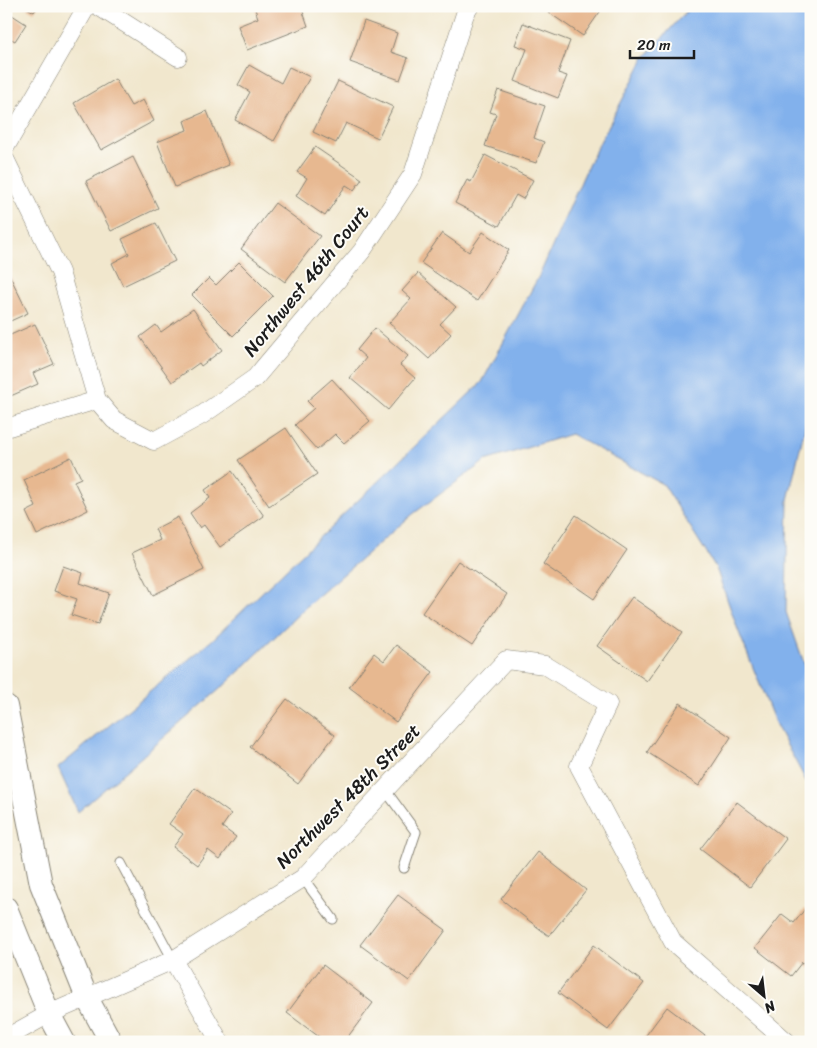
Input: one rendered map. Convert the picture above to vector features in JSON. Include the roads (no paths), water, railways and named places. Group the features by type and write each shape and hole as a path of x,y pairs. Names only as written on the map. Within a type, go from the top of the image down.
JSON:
{"street":[{"path":"6,146 87,6"},
{"path":"98,6 178,57"},
{"name":"Northwest 46th Court","path":"97,400 114,420 154,441 202,415 255,378 362,251 413,174 465,14 470,6"},
{"path":"6,160 60,272 97,400 6,428"},
{"name":"Northwest 48th Street","path":"6,1038 49,1014 172,960 303,878 386,792 506,660 545,665 608,704 579,766 673,942 787,1042"},
{"path":"6,706 40,884 87,998 111,1042"},
{"path":"6,908 49,1014 64,1042"},
{"path":"172,960 220,1042"}],"lane":[{"path":"386,792 416,832 404,868"},
{"path":"120,863 172,960"},
{"path":"303,878 332,919"}],"water":[{"path":"691,6 811,6 811,401 788,500 786,612 811,683 811,790 776,725 738,630 716,568 664,485 571,434 485,461 413,514 310,603 228,682 78,812 58,768 211,641 482,382 540,274 591,159 645,57"}]}
